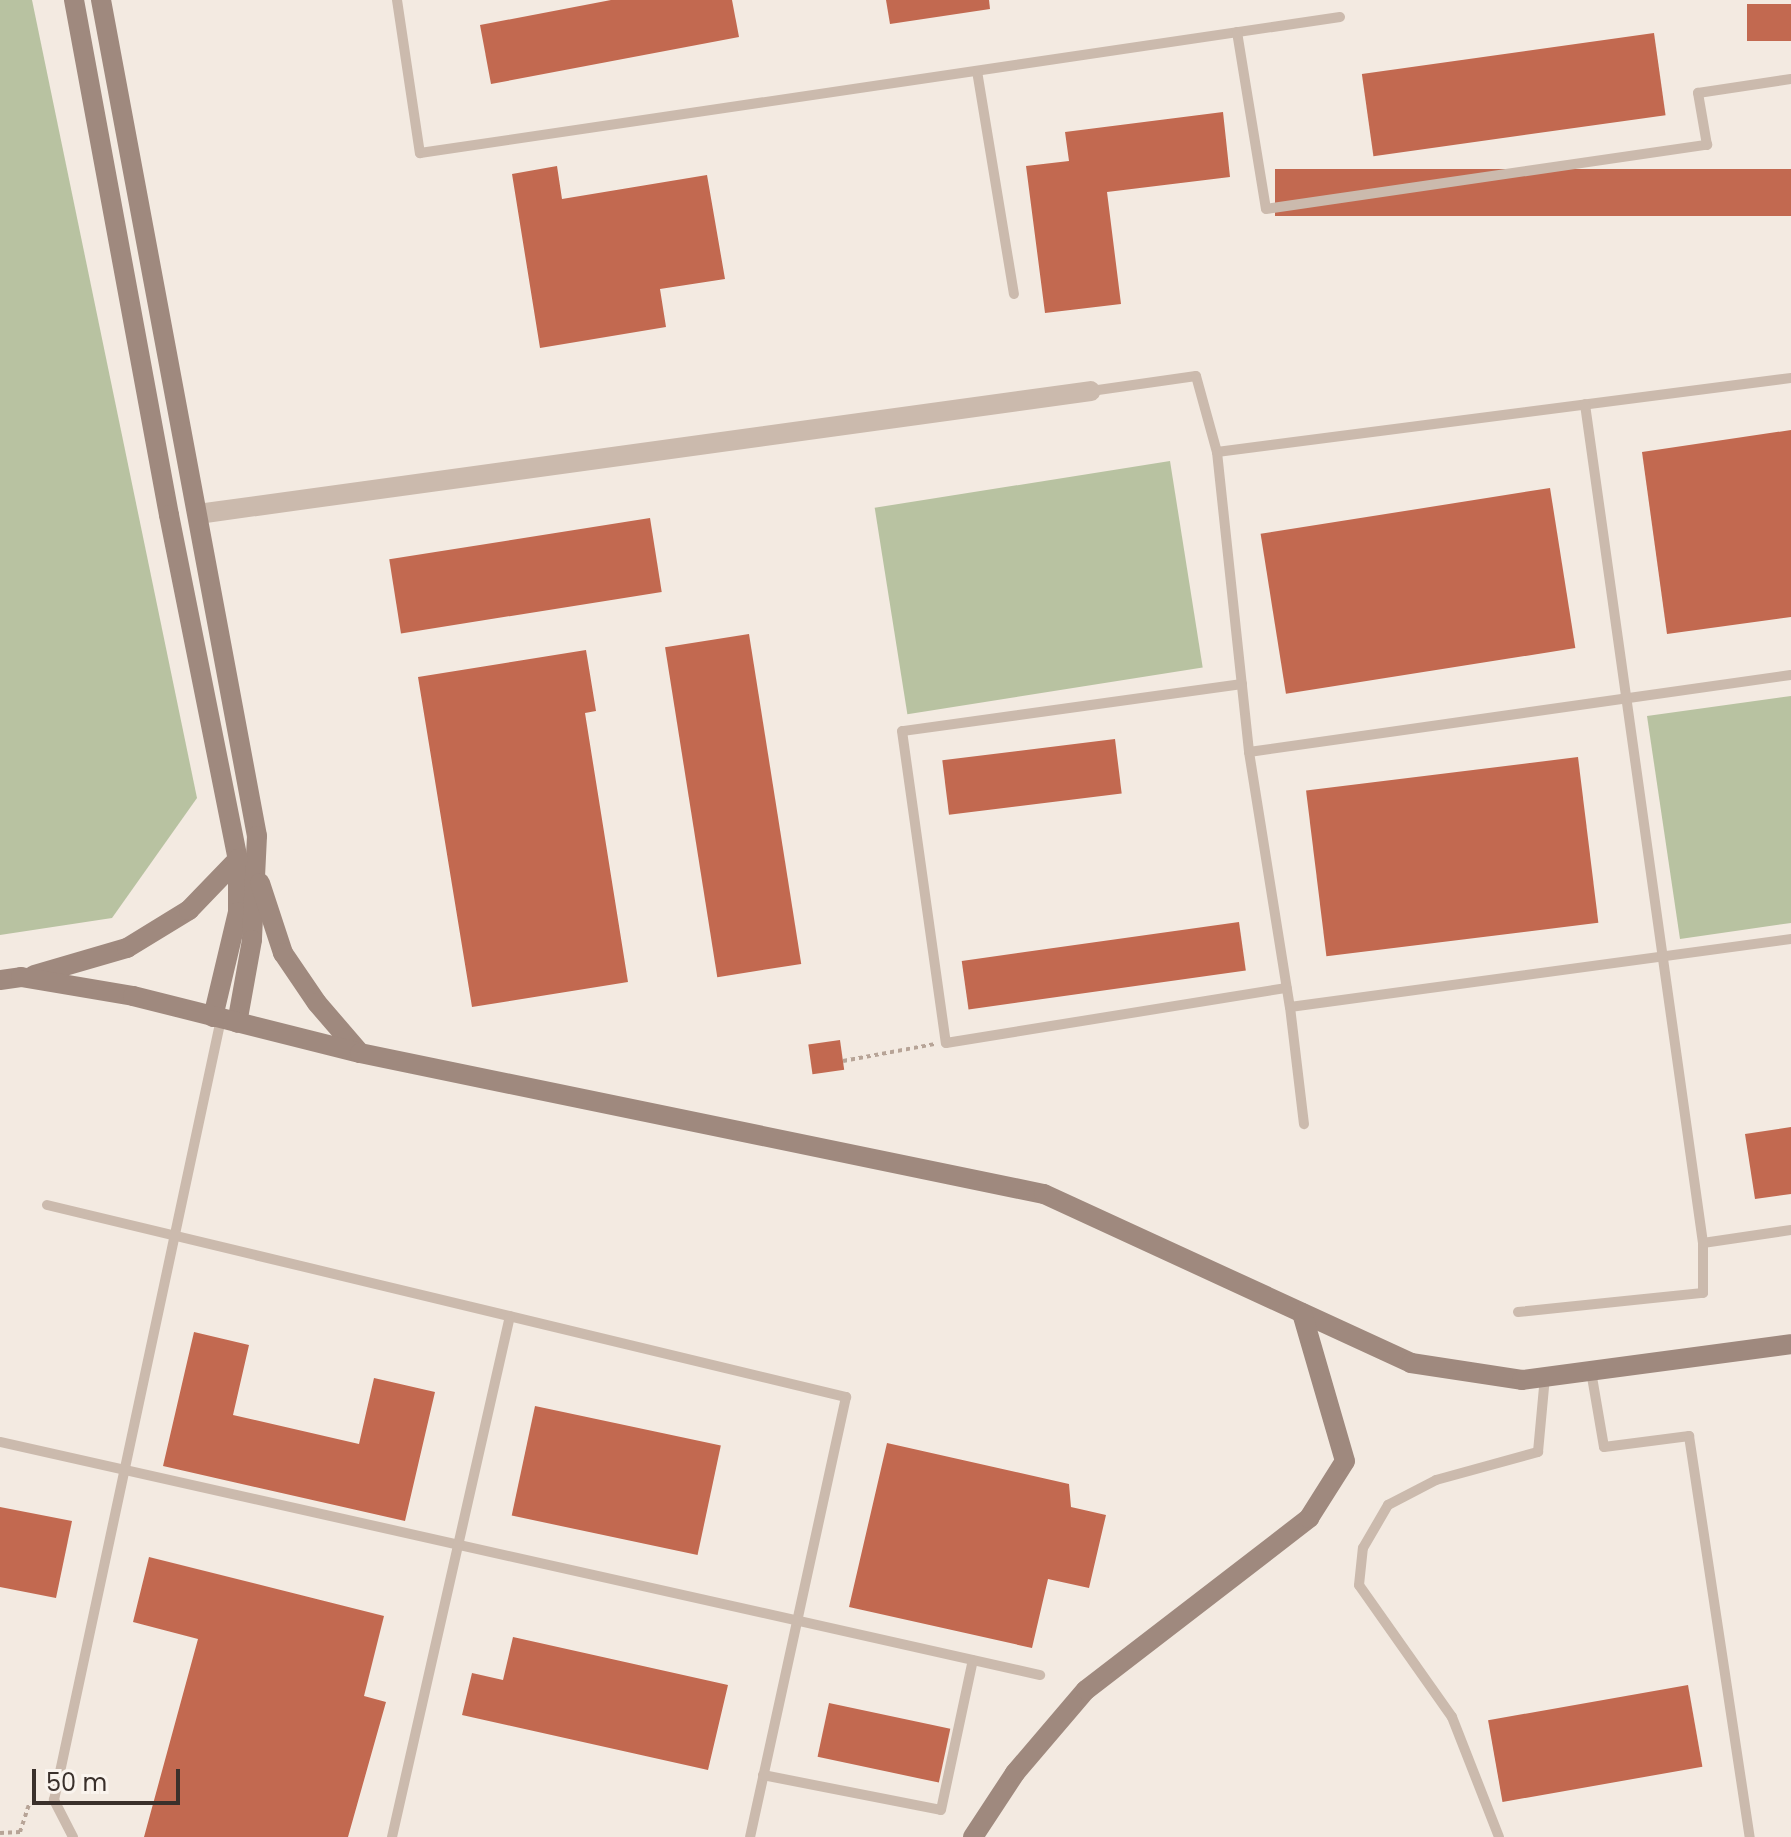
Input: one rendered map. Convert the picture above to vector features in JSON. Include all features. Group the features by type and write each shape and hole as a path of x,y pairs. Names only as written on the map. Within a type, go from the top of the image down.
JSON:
{"street":[{"path":"74,0 169,515 238,859 238,912 224,1019"},
{"path":"101,0 257,836 252,940 224,1019"},
{"path":"198,514 1091,391"},
{"path":"10,978 62,969 127,948 189,910 238,859"},
{"path":"257,874 283,953 317,1003 360,1053"},
{"path":"10,978 133,996 360,1053 1044,1194 1411,1363 1522,1380 1791,1344"},
{"path":"973,1837 1015,1773 1086,1690 1309,1518 1345,1461 1302,1313"}],"lane":[{"path":"397,0 420,153 1340,17"},
{"path":"1237,32 1266,209 1707,145 1698,93 1791,79"},
{"path":"977,71 1014,294"},
{"path":"1091,391 1196,376 1217,452 1249,752 1290,1007 1304,1124"},
{"path":"1217,452 1791,378"},
{"path":"1518,1312 1703,1293 1703,1243 1585,404"},
{"path":"1249,752 1791,675"},
{"path":"1242,684 902,731 946,1043 1287,988"},
{"path":"1290,1007 1791,939"},
{"path":"73,1837 54,1800 224,1019"},
{"path":"47,1205 846,1397 750,1837"},
{"path":"1703,1243 1791,1230"},
{"path":"392,1837 510,1316"},
{"path":"1591,1371 1604,1447 1689,1436 1750,1837"},
{"path":"1499,1837 1452,1717 1359,1585 1363,1548 1388,1505 1436,1480 1538,1452 1545,1377"},
{"path":"0,1442 1040,1675"},
{"path":"763,1775 941,1810 973,1660"}],"path":[{"path":"843,1061 926,1045"},
{"path":"0,1833 20,1832 30,1802"}],"green space":[{"path":"0,0 32,0 197,798 112,918 0,935"},
{"path":"1170,461 1203,667 907,714 875,508"},
{"path":"1791,696 1791,923 1680,939 1647,716"}],"building":[{"path":"611,0 732,0 739,37 491,84 480,25"},
{"path":"886,0 989,0 990,9 890,24"},
{"path":"1747,4 1791,4 1791,41 1747,41"},
{"path":"1654,33 1666,115 1373,156 1362,74"},
{"path":"1223,112 1230,177 1107,192 1121,304 1045,313 1026,166 1069,161 1065,132"},
{"path":"557,166 562,199 707,175 725,279 660,289 666,327 540,348 512,174"},
{"path":"1275,169 1791,169 1791,216 1275,216"},
{"path":"1791,430 1791,617 1667,634 1642,452"},
{"path":"1550,488 1575,648 1286,694 1261,534"},
{"path":"650,518 662,592 401,633 389,559"},
{"path":"749,634 801,964 717,977 665,647"},
{"path":"586,650 596,711 585,713 628,982 472,1007 418,677"},
{"path":"1115,739 1122,794 949,815 942,760"},
{"path":"1578,757 1598,923 1326,956 1306,790"},
{"path":"1239,922 1246,971 969,1009 962,961"},
{"path":"840,1040 844,1070 812,1074 808,1044"},
{"path":"1791,1127 1791,1194 1755,1199 1745,1134"},
{"path":"194,1332 249,1345 233,1415 359,1444 374,1378 435,1392 405,1521 163,1466"},
{"path":"535,1406 721,1446 698,1555 512,1516"},
{"path":"887,1443 1069,1484 1071,1507 1106,1515 1089,1588 1048,1579 1032,1648 849,1607"},
{"path":"0,1507 72,1521 56,1598 0,1587"},
{"path":"149,1557 384,1616 364,1696 386,1702 348,1837 144,1837 198,1639 133,1622"},
{"path":"513,1637 728,1685 708,1770 462,1715 472,1673 503,1680"},
{"path":"1688,1685 1702,1767 1502,1802 1488,1720"},
{"path":"829,1703 950,1729 939,1783 818,1757"}]}
